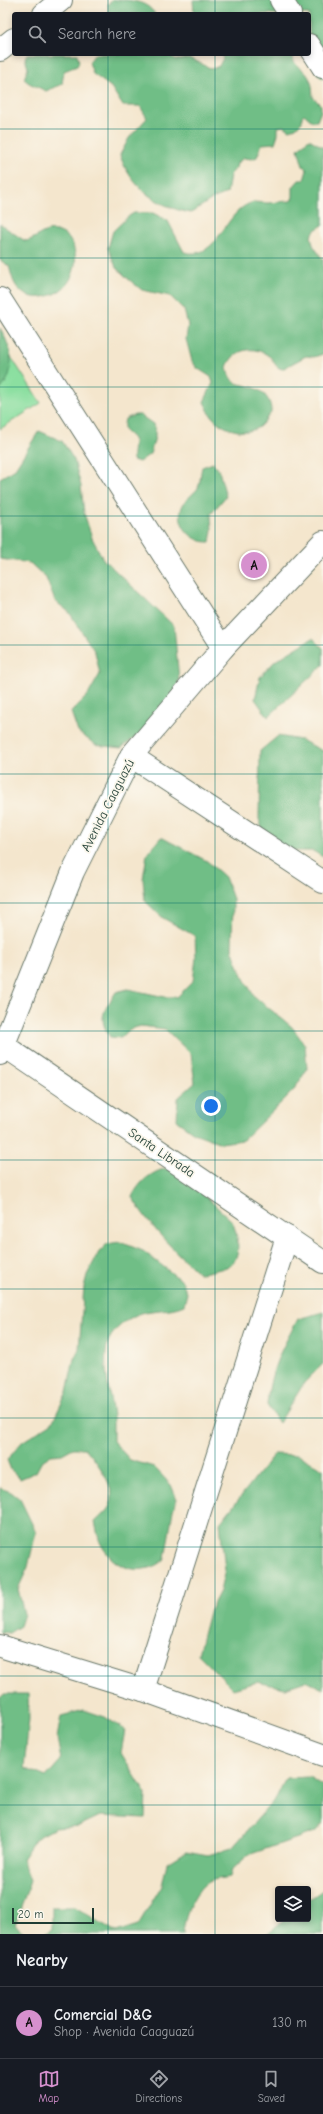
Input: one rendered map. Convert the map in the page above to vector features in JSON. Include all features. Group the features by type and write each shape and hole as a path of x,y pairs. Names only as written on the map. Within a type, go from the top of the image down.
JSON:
{"street":[{"path":"46,12 61,0"},
{"path":"281,0 289,12"},
{"path":"0,50 12,41"},
{"path":"311,48 323,67"},
{"path":"0,299 223,648"},
{"name":"Avenida Caaguazú","path":"1,1047 73,872 131,756 223,648 323,542"},
{"path":"131,756 323,882"},
{"name":"Santa Librada","path":"1,1047 323,1262"},
{"path":"143,1690 287,1237"},
{"path":"0,1646 143,1690 323,1755"}],"green space":[{"path":"113,0 137,2 147,6 153,12 109,12 108,4"},
{"path":"193,0 306,0 308,2 323,0 323,79 318,75 314,68 311,54 311,12 194,12"},
{"path":"26,56 78,56 79,62 77,66 64,71 62,84 46,91 24,79 28,68 25,58"},
{"path":"94,56 171,56 176,60 190,58 212,69 219,66 223,58 222,56 292,56 295,63 310,79 313,97 321,105 321,111 317,121 312,121 304,114 302,116 302,122 296,128 290,130 284,126 278,127 278,134 275,143 262,144 257,157 252,159 244,158 237,163 236,168 230,175 227,193 212,199 191,213 157,201 147,194 131,177 120,155 129,138 147,118 140,106 123,106 111,87 93,74 89,62"},
{"path":"309,139 323,147 323,225 315,230 311,236 313,245 323,260 323,354 314,357 306,356 282,369 277,367 269,356 257,350 245,350 234,356 227,367 230,378 236,383 252,387 264,394 269,401 271,409 271,413 259,427 247,431 235,430 223,426 213,418 204,402 213,383 211,377 197,368 192,361 186,339 188,325 184,310 170,296 142,290 127,278 116,267 108,248 113,231 129,216 134,213 153,213 168,221 184,252 196,253 206,249 214,242 235,214 244,207 254,202 267,203 291,201 293,197 293,187 299,180 304,180 307,170 303,166 298,149"},
{"path":"0,224 25,241 47,231 56,231 64,234 69,239 75,253 74,270 67,284 58,292 46,296 34,297 23,293 13,281 9,266 0,260"},
{"path":"0,328 10,352 11,368 9,376 0,390"},
{"path":"0,340 41,403 0,429"},
{"path":"135,415 140,415 153,424 155,429 155,437 150,454 139,462 133,460 134,441 124,428 125,419"},
{"path":"39,431 62,441 74,460 81,486 84,513 92,538 103,559 174,626 179,680 171,702 158,721 121,748 96,745 78,732 71,712 88,695 100,674 95,652 69,612 55,601 46,578 30,563 0,559 0,478 14,470"},
{"path":"213,463 219,471 226,496 211,514 212,530 210,542 204,542 187,532 183,526 180,514 185,502 198,488 202,467"},
{"path":"313,638 323,648 323,665 268,717 255,699 260,677 275,661"},
{"path":"278,736 301,740 323,751 323,857 313,851 288,851 266,841 259,819 260,751"},
{"path":"161,837 207,861 225,877 233,899 232,949 242,975 254,996 292,1027 305,1045 307,1069 294,1090 243,1140 221,1143 194,1133 177,1121 178,1098 195,1083 191,1054 165,1029 141,1026 130,1029 121,1038 110,1037 104,1024 103,1019 105,1009 116,992 128,989 165,997 177,997 193,981 196,958 195,936 163,918 145,901 143,879 147,854"},
{"path":"167,1168 179,1172 232,1221 236,1232 238,1250 234,1261 230,1265 200,1274 163,1238 139,1208 132,1197 138,1187 146,1178"},
{"path":"120,1242 143,1251 182,1281 187,1293 184,1305 172,1309 148,1311 128,1319 114,1332 109,1340 107,1348 106,1367 113,1417 113,1441 130,1460 154,1467 171,1485 177,1499 173,1510 165,1559 157,1565 140,1569 131,1569 115,1561 101,1544 95,1522 110,1506 112,1497 111,1490 104,1474 85,1448 73,1448 62,1454 51,1455 42,1461 36,1472 20,1479 11,1470 7,1460 22,1442 52,1423 67,1392 74,1359 79,1349 84,1287 87,1275 99,1252 107,1244"},
{"path":"323,1312 323,1364 304,1383 279,1423 267,1405 268,1392 277,1360 298,1319"},
{"path":"274,1454 298,1455 323,1469 323,1689 306,1681 285,1688 257,1682 233,1689 198,1654 209,1612 220,1591 225,1570 220,1523"},
{"path":"0,1488 11,1492 20,1499 36,1532 28,1567 18,1589 24,1614 20,1626 9,1633 0,1632"},
{"path":"4,1694 28,1694 29,1719 24,1768 46,1777 61,1760 57,1738 61,1716 84,1710 105,1717 125,1730 121,1753 146,1794 145,1818 100,1816 79,1826 55,1828 35,1839 22,1859 30,1881 15,1925 26,1934 0,1934 0,1698"},
{"path":"309,1777 323,1786 323,1823 315,1832 248,1855 232,1870 230,1877 208,1882 198,1892 190,1905 185,1920 183,1934 44,1934 52,1929 52,1907 75,1907 116,1932 138,1925 162,1885 167,1863 186,1851 208,1855 232,1848 276,1798 286,1778"},
{"path":"323,1890 323,1934 267,1934 281,1922 311,1922 311,1898"}],"place":[{"name":"Comercial D&G","path":"254,565"}]}
